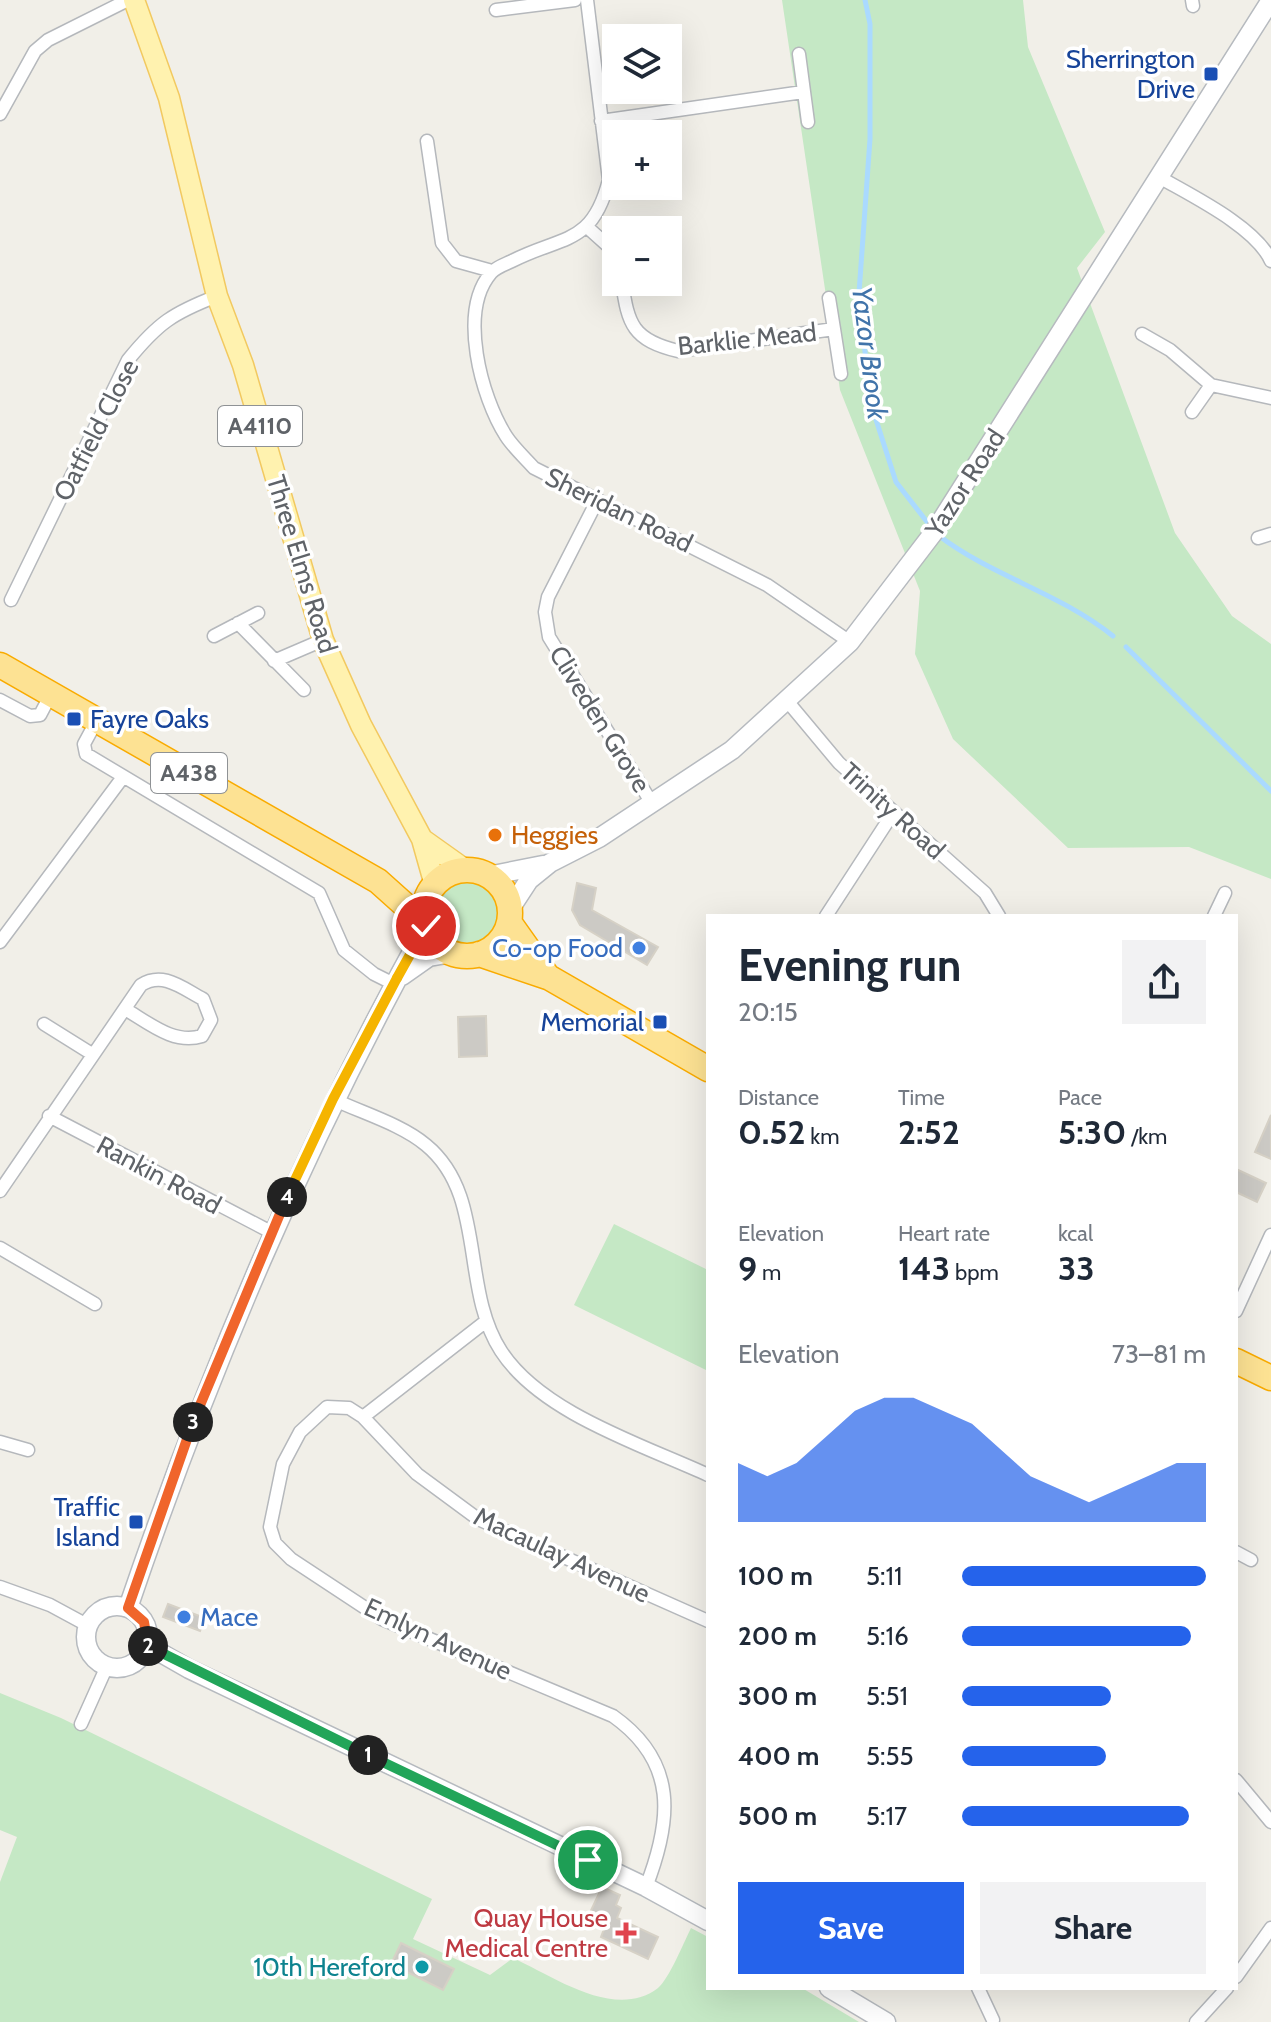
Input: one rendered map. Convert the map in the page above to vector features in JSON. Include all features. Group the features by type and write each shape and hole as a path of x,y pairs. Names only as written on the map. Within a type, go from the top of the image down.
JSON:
{"highway":[{"name":"A438","path":"0,665 378,881 426,925 439,945 452,953"},
{"name":"A438","path":"378,881 405,888 433,887 446,876 478,873"},
{"path":"478,873 503,890 510,915 550,978"},
{"path":"426,925 425,905 433,887"},
{"path":"479,954 498,943 510,915"},
{"path":"452,953 479,954 550,978 706,1068"},
{"path":"1238,1362 1271,1378"}],"main road":[{"name":"Three Elms Road","path":"134,0 169,98 217,296 243,365 323,640 367,738 422,839 433,887"},
{"name":"Three Elms Road","path":"422,839 478,873"}],"street":[{"path":"0,114 35,51 48,40 128,0"},
{"path":"496,10 575,0"},
{"path":"427,141 442,243 456,261 492,271 524,255 570,239 587,227 603,202 609,180 587,0"},
{"name":"Yazor Road","path":"510,915 529,880 550,863 653,805 732,750 788,702 850,642 934,532 1271,0"},
{"path":"799,54 808,122"},
{"path":"601,121 803,92"},
{"path":"1159,177 1268,245 1271,261"},
{"path":"587,227 602,240"},
{"name":"Sheridan Road","path":"492,271 476,301 473,338 492,407 506,437 534,468 767,585 850,642"},
{"name":"Oatfield Close","path":"11,600 128,360 155,326 174,312 217,296"},
{"name":"Barklie Mead","path":"624,296 627,316 639,335 654,345 678,351 834,329 829,298"},
{"path":"834,329 841,374"},
{"path":"1142,334 1170,350 1211,385 1271,398"},
{"path":"1192,412 1211,385"},
{"name":"Cliveden Grove","path":"597,501 548,597 545,612 549,637 653,805"},
{"path":"1258,538 1271,534"},
{"path":"214,636 258,613"},
{"path":"238,623 304,690"},
{"path":"274,661 323,640"},
{"path":"0,700 30,716 40,715 51,694"},
{"name":"Trinity Road","path":"788,702 839,763 985,893 998,914"},
{"path":"97,720 84,744 86,754 319,893 344,950 374,974 394,984"},
{"path":"0,942 123,777"},
{"path":"827,914 893,813"},
{"name":"Yazor Road","path":"478,873 550,863"},
{"path":"1215,914 1225,893"},
{"path":"128,1608 181,1450 271,1232 333,1099 426,925"},
{"path":"394,984 415,965 452,953"},
{"path":"0,1191 141,985 150,979 166,979 203,999 211,1020 202,1036 190,1040 176,1038 125,1009"},
{"path":"44,1024 92,1054"},
{"path":"333,1099 423,1142 444,1161 462,1194 485,1322 502,1353 523,1378 557,1404 706,1474"},
{"name":"Rankin Road","path":"49,1116 271,1232"},
{"path":"1238,1307 1271,1235"},
{"path":"0,1248 95,1304"},
{"path":"363,1417 485,1322"},
{"name":"Emlyn Avenue","path":"363,1417 349,1408 327,1407 300,1432 283,1464 274,1495 270,1527 275,1543 291,1559 382,1619 613,1716 630,1728 654,1759 665,1793 665,1826 646,1887"},
{"name":"Macaulay Avenue","path":"363,1417 417,1474 478,1519 706,1620"},
{"path":"0,1442 28,1450"},
{"path":"1238,1553 1251,1560"},
{"path":"0,1587 50,1605 87,1625"},
{"path":"128,1608 144,1622 147,1645 134,1662 124,1667 107,1666 89,1651 87,1625 102,1610 128,1608"},
{"path":"147,1645 189,1669 646,1887 706,1920"},
{"path":"81,1724 107,1666"},
{"path":"1238,1782 1271,1822"},
{"path":"1238,1974 1271,1928"},
{"path":"832,1990 886,2022"},
{"path":"979,1990 993,2020"},
{"path":"1196,2022 1223,1993"}],"green space":[{"path":"782,0 1023,0 1028,47 1105,232 1077,268 1175,533 1232,616 1271,644 1271,879 1189,847 1068,848 953,739 915,654 920,591 840,390"},
{"path":"462,881 474,881 490,890 497,900 497,924 490,934 474,943 462,943 442,929 437,918 437,906 451,886"},
{"path":"614,1224 706,1269 706,1370 574,1305"},
{"path":"0,1693 61,1718 432,1899 413,1939 490,1975 513,1958 584,1992 623,2000 641,1997 662,1983 691,1928 706,1936 706,1990 805,1990 859,2022 0,2022 0,1882 17,1837 0,1830"}],"building":[{"path":"577,883 596,888 592,910 658,947 647,965 580,925 572,910"},
{"path":"486,1016 487,1056 459,1057 458,1017"},
{"path":"1271,1115 1271,1159 1255,1152"},
{"path":"1238,1170 1266,1183 1257,1202 1238,1193"},
{"name":"Mace","path":"168,1604 205,1618 200,1631 163,1617"},
{"name":"Quay House Medical Centre","path":"602,1887 620,1895 616,1905 621,1908 617,1918 658,1937 648,1959 601,1937 604,1929 586,1921"},
{"name":"10th Hereford","path":"401,1943 454,1969 443,1990 391,1964"}],"waterway":[{"name":"Yazor Brook","path":"865,0 870,24 870,139 859,293 870,401 896,482 931,527"},
{"name":"Yazor Brook","path":"938,535 980,562 1071,608 1113,636"},
{"name":"Yazor Brook","path":"1126,647 1271,791"}],"place":[{"name":"Sherrington Drive","path":"1211,74"},
{"name":"Fayre Oaks","path":"74,719"},
{"name":"Heggies","path":"495,835"},
{"name":"Co-op Food","path":"639,948"},
{"name":"Memorial","path":"660,1022"},
{"name":"Traffic Island","path":"136,1522"},
{"name":"Mace","path":"184,1617"},
{"name":"Quay House Medical Centre","path":"626,1933"},
{"name":"10th Hereford","path":"422,1967"}],"route":[{"path":"426,926 333,1099 271,1232 181,1450 128,1608 144,1622 148,1633 147,1645 189,1669 588,1860"}]}
